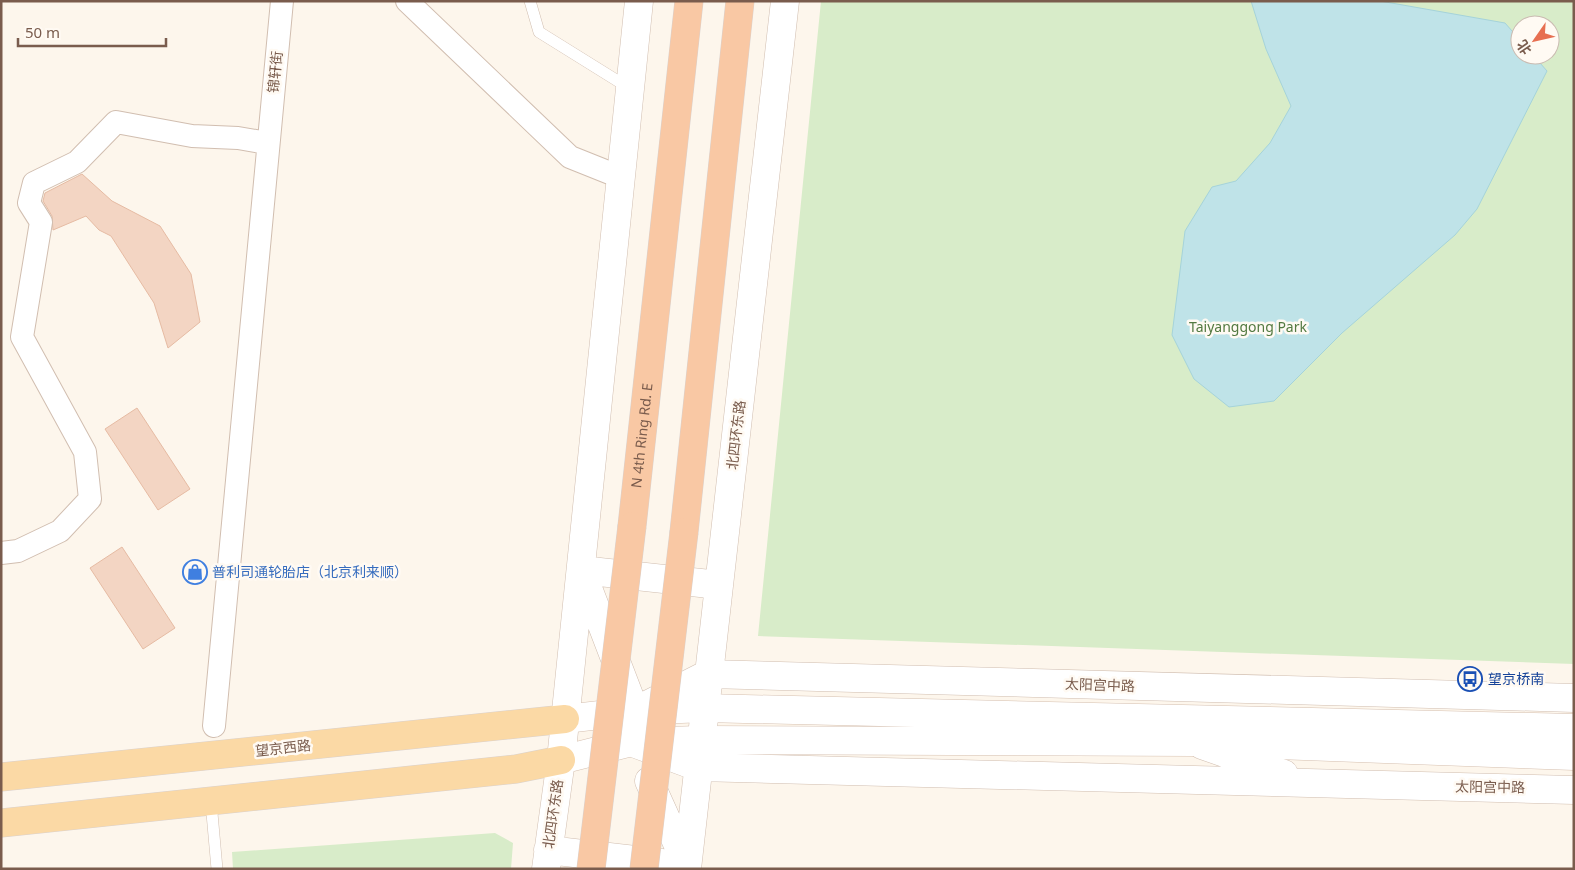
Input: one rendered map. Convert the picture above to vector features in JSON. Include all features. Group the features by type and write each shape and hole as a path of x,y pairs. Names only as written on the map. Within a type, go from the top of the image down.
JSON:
{"highway":[{"name":"N 4th Ring Rd. E","path":"591,869 632,526 689,1"},
{"path":"644,869 684,532 740,1"}],"main road":[{"name":"望京西路","path":"1,777 565,719"},
{"path":"1,823 516,769 561,760"}],"street":[{"name":"锦轩街","path":"214,726 282,1"},
{"path":"406,1 570,157 620,176"},
{"path":"640,1 620,176 565,719 635,711 704,708 1574,728"},
{"name":"北四环东路","path":"687,868 785,1"},
{"path":"1,553 18,552 60,531 90,499 85,452 22,337 41,222 29,203 34,183 77,162 116,122 192,136 238,138 268,143"},
{"path":"581,570 719,585"},
{"path":"547,859 687,868 632,742 635,711 581,570"},
{"name":"太阳宫中路","path":"635,711 708,674 1574,698"},
{"path":"1235,720 1317,691"},
{"name":"北四环东路","path":"547,859 565,719"},
{"path":"561,760 632,742 700,740 1194,742 1574,756"},
{"name":"太阳宫中路","path":"632,742 698,767 1574,790"},
{"path":"1194,742 1308,783"}],"lane":[{"path":"530,1 539,32 630,89"},
{"path":"211,802 217,869"}],"green space":[{"name":"Taiyanggong Park","path":"821,1 1574,1 1574,664 758,636"},
{"path":"495,833 513,843 511,869 233,869 232,852"}],"water":[{"path":"1251,1 1380,1 1505,23 1510,29 1510,65 1542,65 1547,71 1477,209 1455,235 1342,333 1274,401 1229,407 1194,379 1172,335 1185,231 1212,187 1236,181 1270,143 1291,106 1266,49"}],"building":[{"path":"82,174 112,201 160,226 191,274 200,322 168,348 154,303 111,236 99,230 86,216 53,230 52,216 43,201 45,193"},
{"path":"137,408 190,489 158,510 105,429"},
{"path":"122,547 175,628 143,649 90,568"}],"place":[{"name":"普利司通轮胎店（北京利来顺）","path":"195,572"},
{"name":"望京桥南","path":"1470,679"}]}
